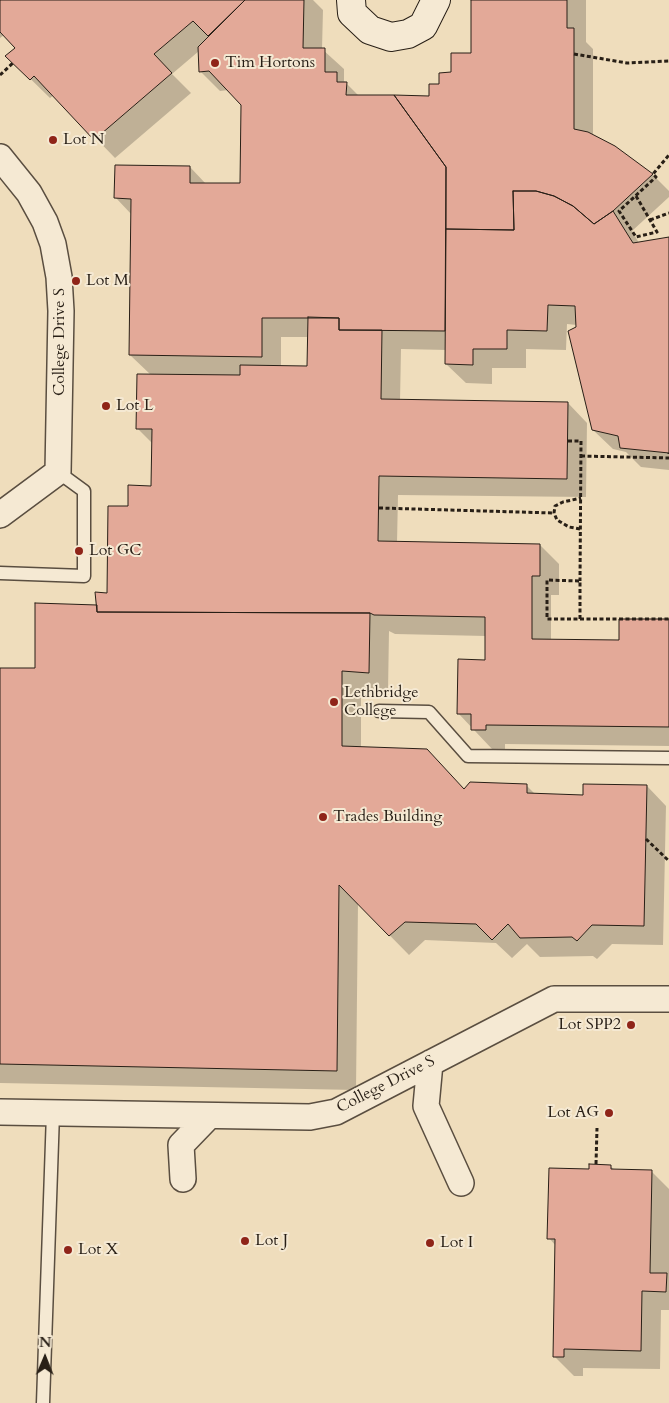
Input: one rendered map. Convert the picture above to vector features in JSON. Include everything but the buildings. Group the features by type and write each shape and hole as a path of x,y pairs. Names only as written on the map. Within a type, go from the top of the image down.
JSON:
{"street":[{"path":"351,0 352,12 370,30 391,37 408,34 423,26 436,0"},
{"name":"College Drive S","path":"0,157 29,193 45,222 53,244 58,269 61,312 58,472"},
{"path":"0,515 58,472"},
{"name":"College Drive S","path":"0,1112 310,1117 336,1112 554,999 669,999"},
{"path":"430,1063 426,1106 461,1183"},
{"path":"384,1087 426,1106"},
{"path":"149,1115 181,1145 183,1179"},
{"path":"181,1145 209,1116"}],"lane":[{"path":"0,573 84,576 84,491 58,472"},
{"path":"380,710 429,712 468,756 669,758"},
{"path":"43,1403 53,1113"}],"path":[{"path":"574,54 627,63 669,61"},
{"path":"0,75 13,63"},
{"path":"636,196 657,232 636,237 619,211 656,177 654,174 669,155"},
{"path":"650,220 669,213"},
{"path":"568,441 581,442 580,619"},
{"path":"581,456 669,458"},
{"path":"580,529 569,527 557,520 554,512 555,506 581,498"},
{"path":"379,508 554,512"},
{"path":"580,581 547,580 547,619 669,619"},
{"path":"646,838 669,861"},
{"path":"596,1164 597,1128"}],"place":[{"name":"Tim Hortons","path":"215,63"},
{"name":"Lot N","path":"53,140"},
{"name":"Lot M","path":"76,281"},
{"name":"Lot L","path":"106,406"},
{"name":"Lot GC","path":"79,551"},
{"name":"Lethbridge College","path":"334,702"},
{"name":"Trades Building","path":"323,817"},
{"name":"Lot SPP2","path":"631,1025"},
{"name":"Lot AG","path":"609,1113"},
{"name":"Lot J","path":"245,1241"},
{"name":"Lot I","path":"430,1243"},
{"name":"Lot X","path":"68,1250"}]}
